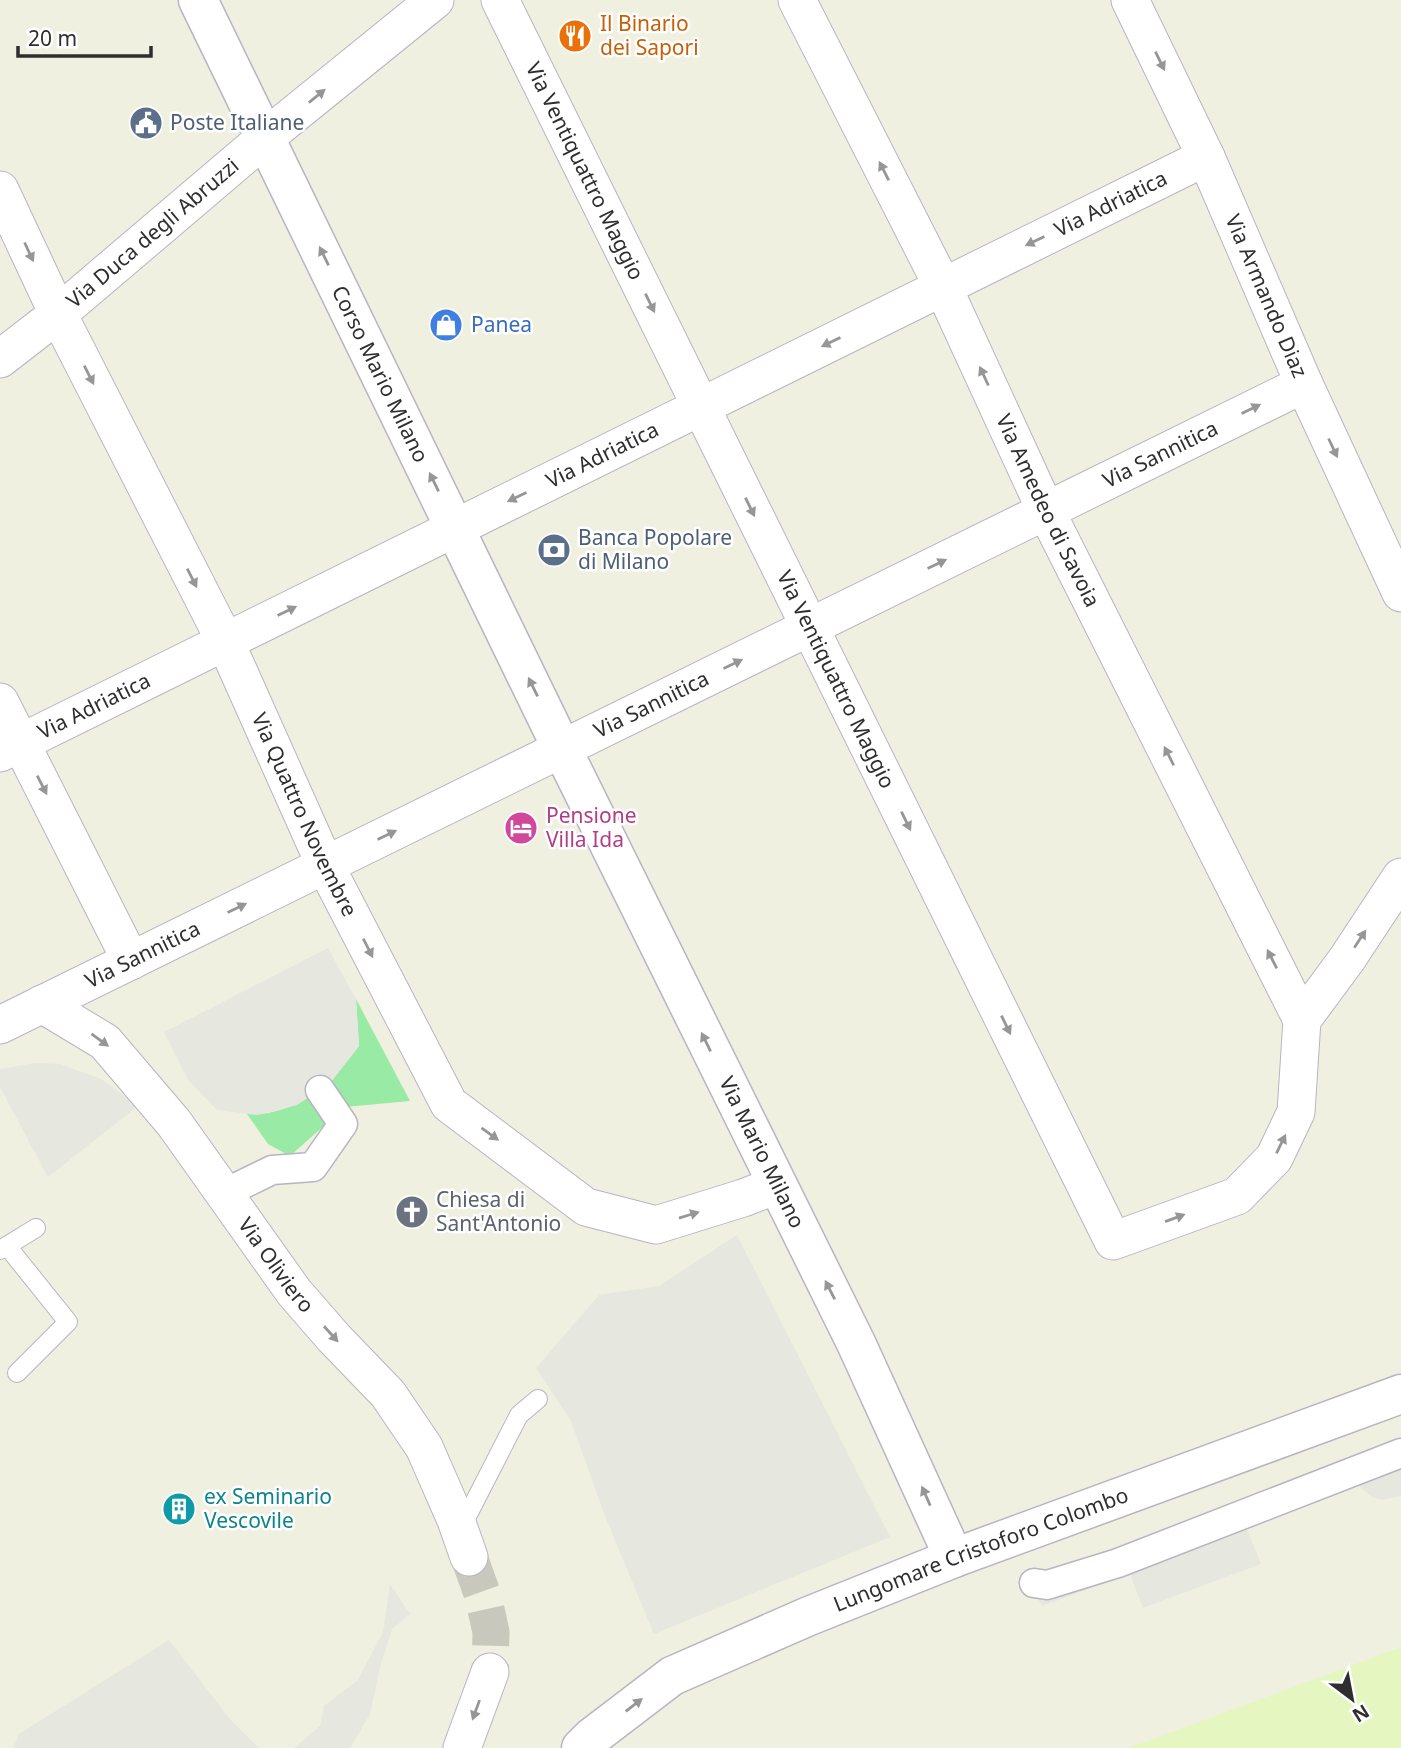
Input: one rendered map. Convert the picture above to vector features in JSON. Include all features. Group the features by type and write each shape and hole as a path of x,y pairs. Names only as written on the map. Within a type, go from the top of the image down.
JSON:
{"street":[{"name":"Corso Mario Milano","path":"198,0 562,749"},
{"name":"Via Duca degli Abruzzi","path":"0,359 58,314 266,137 435,0"},
{"name":"Via Ventiquattro Maggio","path":"500,0 1113,1241 1237,1195 1274,1158 1296,1112 1302,1020"},
{"name":"Via Amedeo di Savoia","path":"797,0 943,287 1046,511 1302,1020"},
{"name":"Via Armando Diaz","path":"1130,0 1206,157 1304,384 1392,552 1401,593"},
{"name":"Via Adriatica","path":"10,748 1206,157"},
{"name":"Via Quattro Novembre","path":"0,190 58,314 225,641 325,865 449,1104 586,1207 656,1225 777,1185"},
{"name":"Via Sannitica","path":"0,1025 1304,384"},
{"path":"0,702 10,748 131,961"},
{"name":"Via Mario Milano","path":"562,749 856,1343 954,1558"},
{"path":"1302,1020 1347,960 1401,877"},
{"name":"Via Oliviero","path":"43,1004 105,1042 174,1123 294,1292 388,1394 424,1447 464,1543"},
{"path":"225,1193 272,1170 313,1167 343,1124 320,1090"},
{"name":"Lungomare Cristoforo Colombo","path":"581,1748 672,1676 809,1616 954,1558 1401,1394"},
{"path":"1034,1583 1047,1586 1120,1570 1401,1453"},
{"path":"463,1748 490,1672"}],"lane":[{"path":"17,1373 68,1322 4,1248 36,1228"},
{"path":"464,1543 519,1415 538,1399"}],"green space":[{"path":"356,999 410,1101 345,1107 330,1083 359,1046"},
{"path":"308,1097 326,1124 290,1156 268,1144 247,1114 279,1110"}],"sand":[{"path":"1401,1647 1401,1748 1129,1748"}],"shaded area":[{"path":"328,948 356,999 359,1046 330,1083 297,1105 258,1115 217,1110 188,1080 164,1032"},
{"path":"35,1063 60,1064 101,1079 138,1106 48,1177 0,1087 0,1069"},
{"path":"737,1235 890,1537 654,1634 605,1516 571,1421 536,1368 599,1295 659,1286"},
{"path":"1401,1444 1401,1496 1382,1500 1372,1497 1355,1483 1246,1527 1261,1564 1143,1608 1130,1574 1042,1606 1034,1592 1020,1587"},
{"path":"390,1584 410,1614 392,1629 370,1714 350,1748 294,1748 320,1726 324,1706 358,1680 383,1632"},
{"path":"169,1640 229,1718 259,1748 13,1748 19,1734"}],"tunnel":[{"path":"469,1557 483,1596 491,1632 490,1672"}],"place":[{"name":"Il Binario dei Sapori","path":"575,36"},
{"name":"Poste Italiane","path":"146,123"},
{"name":"Panea","path":"446,325"},
{"name":"Banca Popolare di Milano","path":"554,550"},
{"name":"Pensione Villa Ida","path":"521,828"},
{"name":"Chiesa di Sant'Antonio","path":"412,1212"},
{"name":"ex Seminario Vescovile","path":"179,1509"}]}
